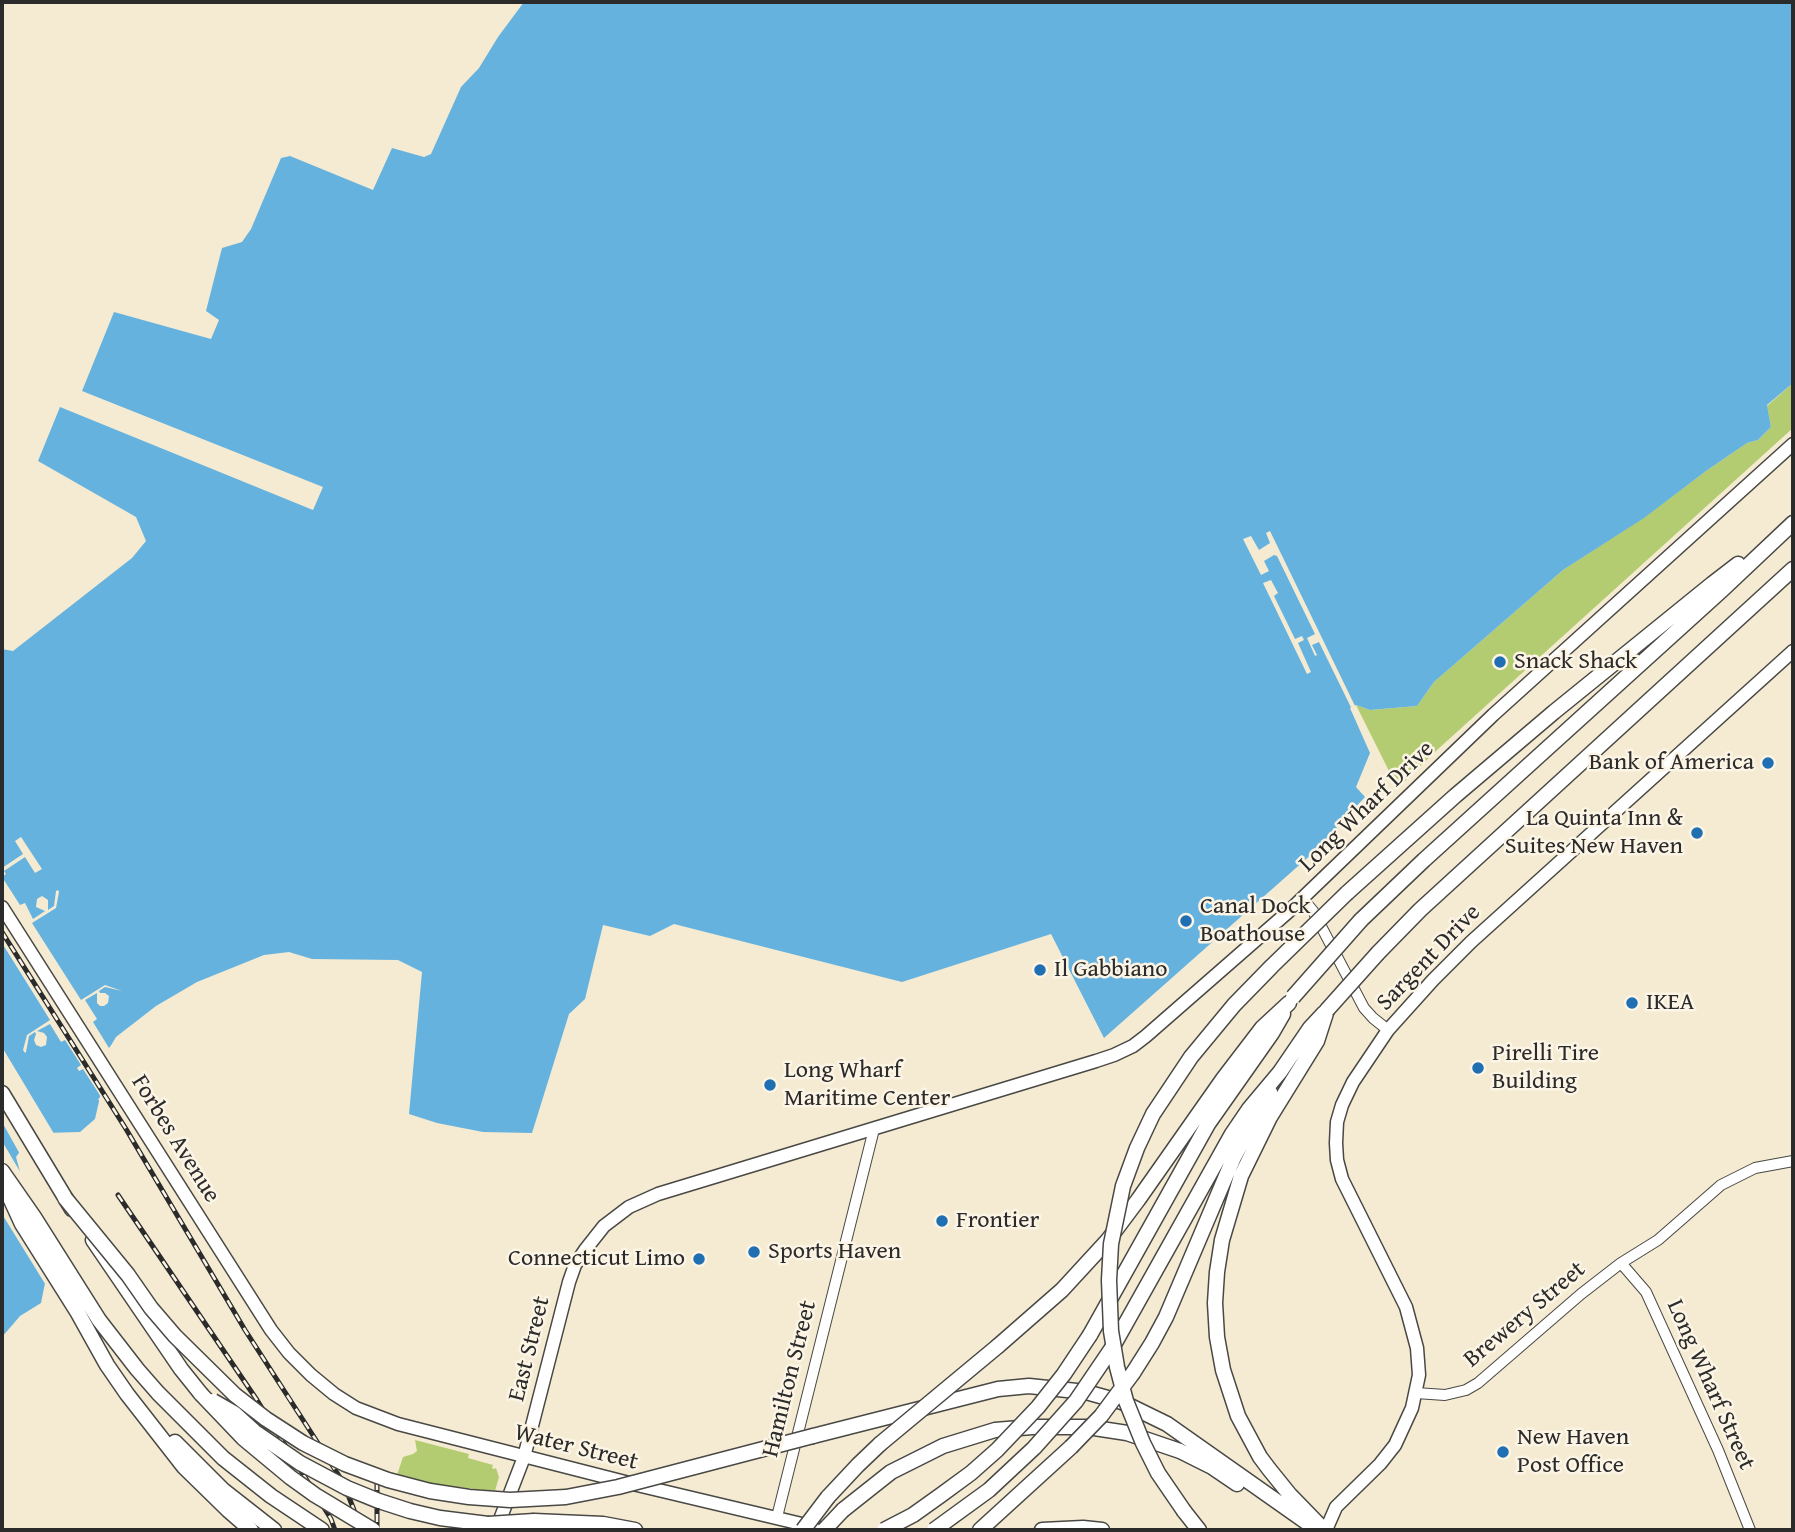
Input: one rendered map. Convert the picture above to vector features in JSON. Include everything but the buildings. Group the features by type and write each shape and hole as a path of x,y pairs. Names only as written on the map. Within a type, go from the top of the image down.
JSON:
{"highway":[{"path":"1199,1530 1158,1473 1143,1443 1126,1401 1111,1331 1111,1244 1121,1196 1129,1167 1145,1129 1165,1093 1234,1005 1347,893 1554,712 1712,583 1790,526"},
{"path":"803,1530 828,1497 880,1444 1062,1290 1108,1240 1262,1028 1291,1000 1361,920 1790,526"},
{"path":"1301,1521 1280,1483 1260,1457 1234,1407 1219,1354 1216,1320 1219,1255 1226,1224 1241,1176 1270,1116 1327,1010 1378,953 1427,903 1793,569"},
{"path":"884,1530 913,1514 971,1473 1038,1407 1064,1374 1090,1335 1208,1124 1272,1033 1291,1000"},
{"path":"934,1530 989,1490 1034,1448 1076,1401 1112,1348 1218,1158 1249,1109 1313,1035"},
{"path":"980,1530 1071,1447 1101,1416 1133,1373 1166,1317 1234,1157 1280,1072"},
{"path":"2,1093 65,1198 128,1293 201,1394 243,1438 282,1471 315,1495 373,1530"},
{"path":"2,1171 99,1320 158,1393 223,1458 271,1496 322,1530"},
{"path":"2,1180 22,1224 78,1312 139,1397 181,1449 222,1490 274,1530"},
{"path":"65,1198 175,1336 235,1395 303,1443 345,1464 388,1480 430,1491 469,1497 510,1500 566,1497 618,1487 998,1389 1029,1386 1086,1392 1122,1402 1167,1424 1301,1521 1325,1530"},
{"path":"78,1312 107,1365 164,1443 206,1489 251,1530"},
{"path":"201,1394 234,1413 285,1453 347,1488 410,1511 492,1527 603,1524 635,1530"},
{"path":"826,1530 843,1510 891,1472 943,1446 995,1430 1072,1426 1127,1433 1180,1451 1317,1530"},
{"path":"533,1524 584,1530"},
{"path":"1042,1530 1102,1530"}],"main road":[{"name":"Long Wharf Drive","path":"604,1226 629,1207 659,1194 1096,1061 1133,1046 1303,899 1493,715 1793,444"},
{"name":"Sargent Drive","path":"1416,1393 1419,1375 1417,1348 1406,1307 1342,1179 1337,1160 1337,1122 1353,1082 1388,1030 1471,942 1793,651"},
{"name":"Forbes Avenue","path":"2,906 271,1330 289,1353 323,1385"},
{"name":"East Street","path":"492,1527 524,1457 569,1282 580,1258 604,1226"},
{"name":"Water Street","path":"323,1385 356,1408 384,1419 659,1491 826,1530"},
{"path":"1325,1530 1336,1507 1380,1464 1395,1445 1416,1393"}],"street":[{"path":"1303,899 1364,1008 1388,1030"},
{"name":"Hamilton Street","path":"777,1517 874,1129"},
{"name":"Brewery Street","path":"1416,1393 1445,1395 1478,1384 1581,1294 1621,1263 1665,1235 1721,1185 1755,1168 1793,1161"},
{"name":"Long Wharf Street","path":"1621,1263 1646,1292 1718,1450 1750,1530"}],"green space":[{"path":"1793,383 1793,428 1401,785 1391,775 1356,705 1370,710 1417,706 1434,682 1563,570 1643,518 1747,443 1758,440 1771,427 1767,406"},
{"path":"415,1440 469,1454 468,1458 493,1465 492,1468 496,1468 499,1477 495,1491 438,1485 397,1475 403,1457 417,1451"}],"water":[{"path":"524,2 1793,2 1793,383 1767,405 1771,427 1758,440 1747,443 1644,518 1563,570 1434,682 1417,706 1370,710 1356,705 1350,708 1370,753 1356,787 1365,797 1314,852 1104,1038 1051,934 902,982 674,924 650,936 603,925 585,999 569,1014 532,1133 483,1132 437,1123 409,1114 422,972 398,960 312,959 289,952 264,955 197,982 156,1006 116,1037 100,1064 100,1097 95,1119 80,1132 45,1133 26,1143 16,1157 47,1273 41,1303 20,1316 2,1337 2,649 13,651 132,558 146,541 136,517 38,461 60,407 313,510 323,487 82,391 114,312 211,339 219,320 206,311 222,248 242,242 251,229 281,158 290,156 373,190 392,148 424,157 431,154 461,87 479,68"}],"pier":[{"path":"1270,531 1356,708 1354,710 1365,736 1319,642 1312,645 1317,655 1315,656 1307,638 1315,634 1277,556 1264,561 1269,571 1261,575 1243,539 1251,536 1259,550 1270,543 1266,533"},
{"path":"1271,580 1278,593 1274,596 1295,639 1302,636 1304,640 1298,643 1311,672 1307,674 1263,583"},
{"path":"21,837 42,869 35,873 25,857 4,871 6,874 2,877 2,868 23,854 15,841"},
{"path":"2,877 20,905 25,903 33,919 45,911 36,907 37,899 42,896 48,900 48,910 54,906 58,890 56,908 32,923 81,1000 105,985 122,991 105,987 99,991 109,996 108,1003 104,1006 97,1003 97,993 85,1000 97,1019 93,1022 109,1048 113,1044 115,1046 103,1064 103,1097 100,1102 98,1099 101,1097 83,1069 79,1071 77,1068 81,1065 65,1040 61,1042 50,1024 37,1031 47,1037 46,1045 36,1045 35,1032 29,1036 25,1053 23,1050 27,1035 50,1020 2,943"},
{"path":"2,1047 56,1137 46,1137 28,1146 21,1156 2,1122"},
{"path":"2,1141 25,1180 50,1272 47,1287 2,1214"}],"railway":[{"path":"2,932 126,1129 245,1330 343,1482 354,1510 357,1530"},
{"path":"118,1195 257,1400 331,1519 335,1530"},
{"path":"377,1482 377,1530"}],"place":[{"name":"Snack Shack","path":"1500,662"},
{"name":"Bank of America","path":"1768,763"},
{"name":"La Quinta Inn & Suites New Haven","path":"1697,833"},
{"name":"Canal Dock Boathouse","path":"1186,921"},
{"name":"Il Gabbiano","path":"1040,970"},
{"name":"IKEA","path":"1632,1003"},
{"name":"Pirelli Tire Building","path":"1478,1068"},
{"name":"Long Wharf Maritime Center","path":"770,1085"},
{"name":"Frontier","path":"942,1221"},
{"name":"Sports Haven","path":"754,1252"},
{"name":"Connecticut Limo","path":"699,1259"},
{"name":"New Haven Post Office","path":"1503,1452"}]}
